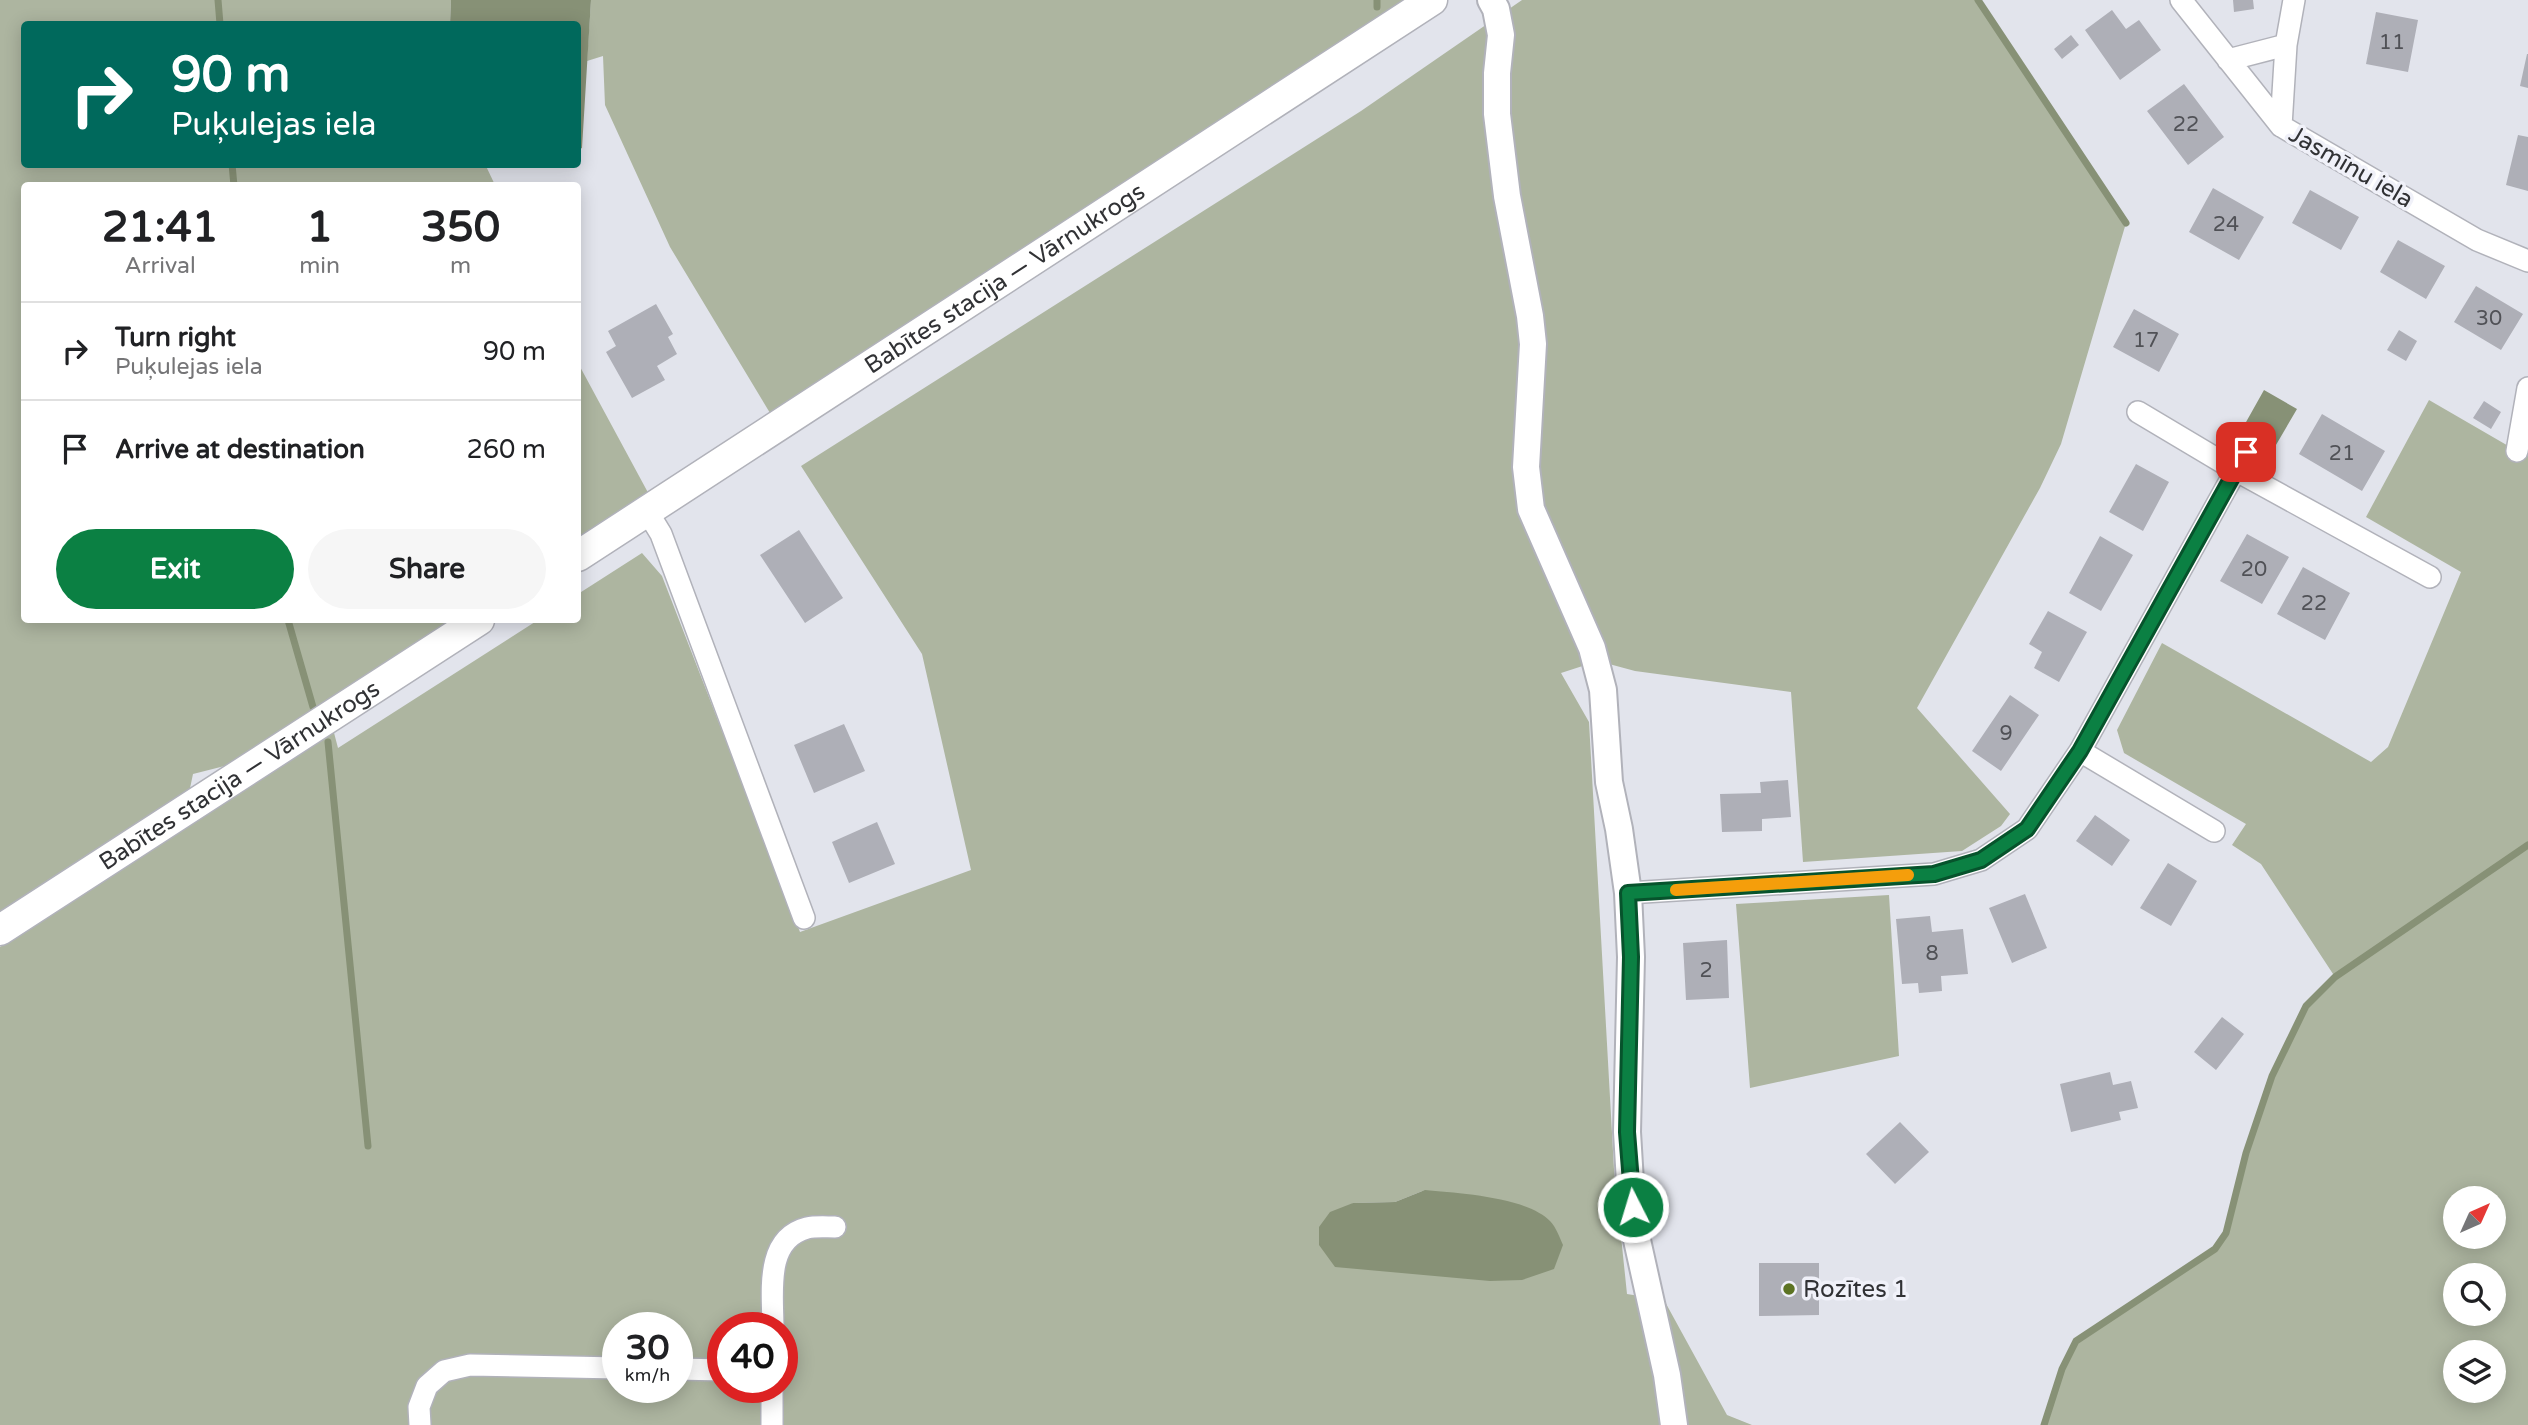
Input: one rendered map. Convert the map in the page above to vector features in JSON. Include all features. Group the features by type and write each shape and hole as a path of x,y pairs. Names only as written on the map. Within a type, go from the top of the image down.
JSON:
{"main road":[{"name":"Babītes stacija — Vārnukrogs","path":"581,554 1432,0"},
{"name":"Babītes stacija — Vārnukrogs","path":"0,930 474,623"}],"street":[{"path":"1491,0 1496,9 1501,35 1497,73 1499,128 1507,196 1533,344 1526,467 1531,509 1592,648 1603,690 1609,782 1628,893 1631,957 1627,1132 1630,1182 1635,1231 1667,1375 1674,1425"},
{"name":"Jasmīnu iela","path":"2181,0 2281,126 2477,240 2528,261"},
{"path":"2281,126 2286,45 2294,0"},
{"path":"2228,60 2286,45"},
{"path":"2517,451 2528,388"},
{"path":"2138,412 2242,461 2430,577"},
{"path":"1628,893 1934,874 1981,860 2027,829 2080,751 2242,461"},
{"path":"647,511 661,534 804,918"},
{"path":"2080,751 2214,831"},
{"path":"773,1312 774,1272 779,1250 790,1235 808,1227 835,1227"},
{"path":"420,1425 419,1407 426,1386 443,1371 470,1365 602,1368"},
{"path":"772,1403 772,1425"}],"shaded area":[{"path":"0,0 451,0 450,21 21,21 21,168 487,168 494,182 21,182 21,623 458,623 327,706 338,748 533,623 581,623 581,592 642,553 662,576 800,932 971,870 922,654 801,466 1361,111 1522,0 1979,0 2126,223 2061,444 2040,488 1917,708 2010,814 2001,826 1962,851 1803,862 1791,692 1635,671 1598,661 1561,673 1589,722 1614,1169 1627,1294 1664,1300 1727,1415 1752,1425 0,1425 0,947 263,778 256,758 193,774 189,793 0,913","holes":["1425,1190 1319,1245 1353,1203 1395,1202"]},
{"path":"451,0 591,0 582,148 581,21 450,21"},
{"path":"591,0 1413,0 1327,59 770,413 670,247 605,105 603,56 587,61"},
{"path":"581,369 652,500 581,545"},
{"path":"2264,390 2297,409 2273,450 2241,431"},
{"path":"2429,400 2517,451 2528,454 2528,1425 2044,1425 2062,1369 2076,1341 2215,1249 2226,1233 2246,1153 2272,1076 2306,1006 2335,977 2261,864 2232,845 2246,824 2124,753 2117,730 2162,643 2371,762 2388,747 2461,572 2366,517"},
{"path":"1889,895 1899,1056 1750,1088 1736,904"},
{"path":"1425,1190 1509,1201 1539,1213 1552,1223 1563,1245 1554,1269 1522,1280 1490,1281 1335,1267 1319,1245 1319,1227 1330,1212 1353,1203 1395,1202"}],"building":[{"path":"2233,0 2253,0 2254,9 2234,12"},
{"path":"2112,10 2126,29 2139,20 2161,50 2120,80 2085,30"},
{"path":"2376,12 2418,20 2408,72 2366,64"},
{"path":"2071,35 2079,45 2062,59 2054,49"},
{"path":"2528,54 2528,88 2520,86"},
{"path":"2184,84 2224,137 2188,165 2147,111"},
{"path":"2518,135 2528,137 2528,191 2506,185"},
{"path":"2213,188 2264,217 2239,260 2189,232"},
{"path":"2310,190 2359,217 2341,250 2292,223"},
{"path":"2398,240 2445,266 2426,299 2380,272"},
{"path":"2476,286 2523,314 2501,350 2454,322"},
{"path":"656,304 673,334 668,337 677,354 657,366 665,380 632,398 606,352 616,346 608,331"},
{"path":"2134,309 2179,334 2159,372 2113,347"},
{"path":"2399,330 2417,341 2406,361 2387,350"},
{"path":"2484,401 2501,412 2491,429 2473,418"},
{"path":"2322,414 2385,451 2362,491 2299,454"},
{"path":"2136,464 2169,482 2143,531 2109,512"},
{"path":"799,530 843,598 805,623 760,555"},
{"path":"2247,534 2289,557 2262,604 2220,581"},
{"path":"2100,536 2133,555 2101,611 2069,593"},
{"path":"2303,567 2350,593 2325,640 2277,614"},
{"path":"2048,611 2087,632 2059,682 2034,668 2042,652 2029,644"},
{"path":"2010,695 2039,715 2001,771 1972,751"},
{"path":"844,724 865,771 814,793 794,745"},
{"path":"1788,780 1791,817 1762,819 1762,831 1722,832 1720,794 1761,793 1760,782"},
{"path":"2095,815 2130,840 2112,866 2076,841"},
{"path":"877,822 895,864 849,883 832,842"},
{"path":"2168,863 2197,881 2171,926 2140,908"},
{"path":"2025,894 2047,948 2012,963 1989,908"},
{"path":"1930,916 1932,932 1963,929 1968,974 1941,976 1942,991 1919,993 1918,983 1902,984 1896,919"},
{"path":"1727,940 1729,998 1686,1000 1683,943"},
{"path":"2222,1017 2244,1034 2216,1070 2194,1052"},
{"path":"2110,1072 2113,1085 2131,1081 2138,1108 2119,1112 2121,1120 2071,1132 2060,1084"},
{"path":"1900,1122 1929,1152 1895,1184 1866,1154"},
{"name":"Rozītes 1","path":"1759,1263 1819,1263 1819,1315 1759,1316"}],"waterway":[{"path":"218,0 220,21"},
{"path":"1377,0 1377,7"},
{"path":"1978,0 2126,223"},
{"path":"232,168 234,182"},
{"path":"289,623 313,707"},
{"path":"328,742 368,1146"},
{"path":"2044,1425 2062,1369 2076,1341 2215,1249 2226,1233 2246,1153 2272,1076 2306,1006 2335,977 2528,845"}],"slow traffic":[{"path":"1676,890 1908,875"}],"place":[{"name":"Rozītes 1","path":"1789,1289"}],"route":[{"path":"1633,1207 1627,1132 1631,957 1628,893 1934,874 1981,860 2027,829 2080,751 2246,452"}]}
